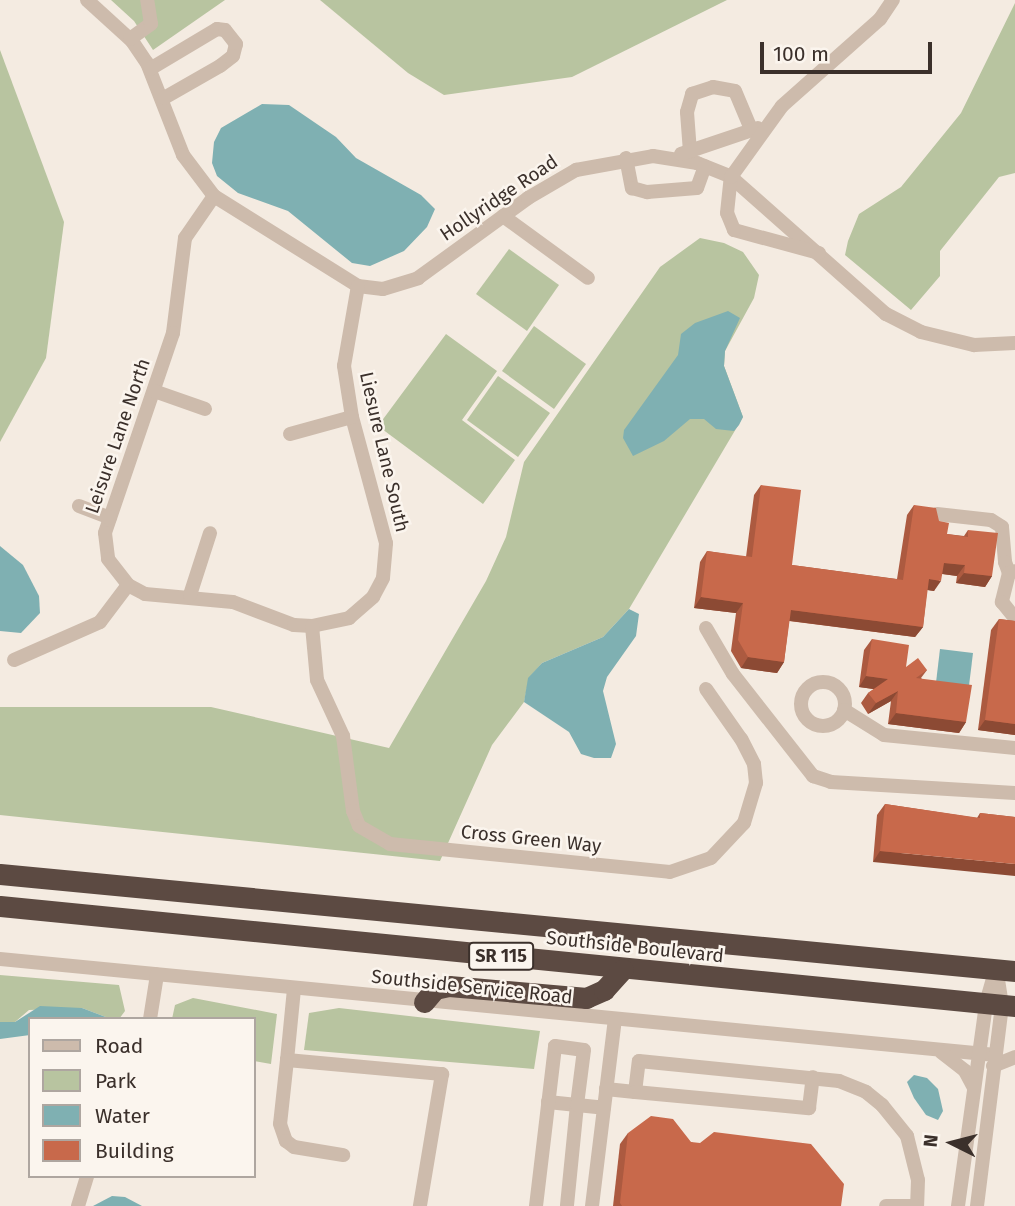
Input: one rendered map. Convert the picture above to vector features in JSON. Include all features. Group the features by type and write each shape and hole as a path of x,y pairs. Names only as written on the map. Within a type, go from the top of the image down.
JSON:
{"highway":[{"name":"Southside Boulevard","path":"0,874 1006,970"},
{"name":"Southside Boulevard","path":"0,906 1001,1005"},
{"path":"424,1002 435,989 449,986 586,998 604,989 623,969"}],"street":[{"path":"87,0 130,38 150,69 164,98 183,155 214,196 358,286"},
{"path":"130,38 151,23 147,0"},
{"path":"818,253 734,230 727,213 731,177 758,128 880,19 893,0"},
{"path":"150,69 217,29 225,30 236,44 233,56 220,66 164,98"},
{"path":"690,152 688,112 692,93 713,87 735,92 758,128"},
{"path":"670,158 758,128"},
{"path":"626,158 632,188 647,191 697,188 705,166"},
{"name":"Hollyridge Road","path":"358,286 383,289 418,278 503,216 564,176 626,158 670,158 705,166 731,177 886,314 920,332 974,345 1015,343"},
{"name":"Leisure Lane North","path":"128,585 108,559 105,533 173,333 185,238 214,196"},
{"path":"503,216 588,278"},
{"name":"Liesure Lane South","path":"312,626 332,624 362,609 383,578 387,561 383,526 352,417 344,366 358,286"},
{"path":"154,391 205,409"},
{"path":"290,434 352,417"},
{"path":"79,506 110,518"},
{"path":"936,514 990,520 1002,527 1012,572 1002,602 1015,618"},
{"path":"190,595 210,533"},
{"path":"14,660 100,622 128,585 145,594 190,595 233,602 295,625 312,626"},
{"name":"Cross Green Way","path":"312,626 317,680 344,736 353,811 359,826 390,844 670,872 711,858 744,823 756,783 754,764 741,739 706,689"},
{"path":"706,628 733,674 813,776 831,782 1015,793"},
{"path":"845,710 884,735 1015,748"},
{"name":"Southside Service Road","path":"0,959 941,1052 979,1053 994,1060 1015,1058"},
{"path":"977,1206 1006,970"},
{"path":"150,1017 157,975"},
{"path":"294,989 280,1124 286,1141 294,1147 343,1154"},
{"path":"958,1206 979,1053 1001,1005"},
{"path":"592,1206 615,1020"},
{"path":"536,1206 555,1046 584,1050 567,1206"},
{"path":"941,1052 965,1071 974,1088"},
{"path":"287,1059 442,1074 420,1206"},
{"path":"635,1092 639,1061 813,1077 866,1092 897,1122 915,1162 917,1206 886,1206"},
{"path":"606,1089 809,1108 813,1077"},
{"path":"548,1102 604,1108"},
{"path":"78,1206 86,1178"}],"green space":[{"path":"111,0 225,0 153,50 134,21"},
{"path":"320,0 727,0 572,77 444,95 408,73"},
{"path":"1015,3 1015,173 999,177 940,251 940,276 911,310 845,255 848,241 859,214 901,187 961,113"},
{"path":"0,50 64,222 46,358 0,442"},
{"path":"700,238 724,243 743,252 759,275 754,298 725,351 724,366 743,417 629,609 603,637 542,663 529,678 524,702 492,745 440,861 0,815 0,707 211,707 389,748 486,581 506,537 524,462 660,267"},
{"path":"509,249 559,285 527,331 476,294"},
{"path":"534,326 586,364 554,409 502,371"},
{"path":"446,334 497,371 462,420 515,460 483,504 378,426"},
{"path":"498,376 550,413 518,457 467,420"},
{"path":"0,975 119,985 125,1011 120,1017 106,1017 82,1008 29,1010 15,1022 0,1022"},
{"path":"193,998 277,1014 271,1064 256,1061 256,1017 172,1017 175,1005"},
{"path":"339,1008 540,1031 534,1069 304,1050 309,1013"}],"water":[{"path":"262,104 289,105 336,137 356,158 421,195 435,209 427,227 404,251 370,266 352,263 288,211 238,193 217,176 212,163 214,142 221,128"},
{"path":"728,311 740,318 725,351 724,366 743,417 739,425 734,431 716,429 704,419 690,419 664,441 633,456 623,438 624,430 678,355 681,334 695,323"},
{"path":"0,546 23,565 39,596 40,613 21,633 0,631"},
{"path":"629,609 639,614 636,636 607,677 603,691 616,744 611,758 594,758 581,754 569,732 524,702 528,678 542,663 603,637"},
{"path":"940,649 973,653 968,694 935,691"},
{"path":"40,1006 82,1008 106,1017 28,1017 28,1035 0,1039 0,1022 15,1022"},
{"path":"914,1075 927,1078 938,1089 943,1111 938,1120 926,1115 914,1098 907,1082"},
{"path":"112,1196 125,1197 142,1206 93,1206"}],"building":[{"path":"761,485 801,490 792,565 903,580 914,505 936,508 939,521 949,523 947,534 968,537 968,530 998,533 992,576 964,573 965,565 944,563 941,581 929,579 923,627 791,610 784,662 748,657 738,640 743,603 701,597 707,551 752,557"},
{"path":"999,619 1015,621 1015,724 985,720"},
{"path":"872,639 909,645 906,667 918,658 927,670 916,678 972,685 966,722 896,713 898,691 876,703 868,693 888,679 866,676"},
{"path":"885,804 980,818 980,813 1015,817 1015,864 880,851"},
{"path":"651,1116 673,1119 691,1142 700,1143 714,1132 811,1144 844,1184 841,1206 622,1206 620,1203 628,1133"}]}
